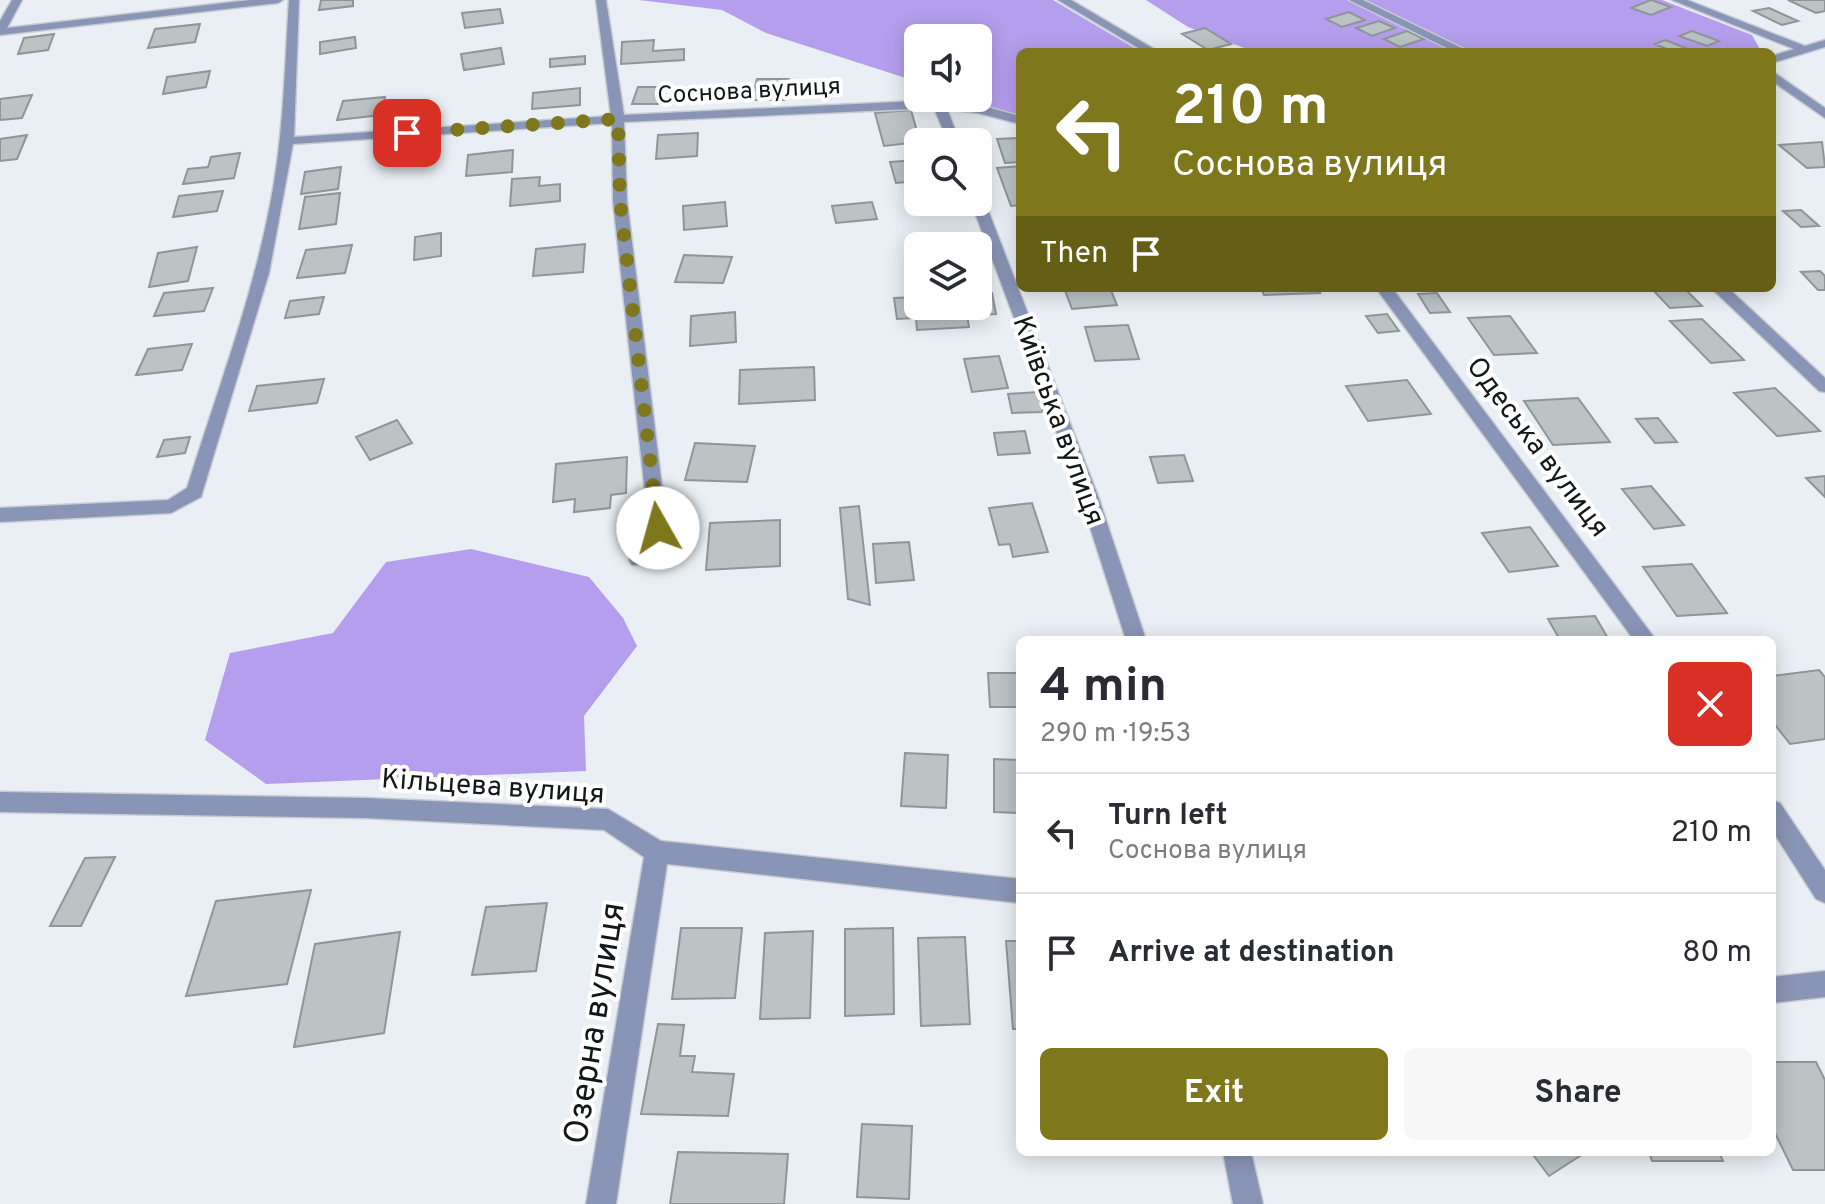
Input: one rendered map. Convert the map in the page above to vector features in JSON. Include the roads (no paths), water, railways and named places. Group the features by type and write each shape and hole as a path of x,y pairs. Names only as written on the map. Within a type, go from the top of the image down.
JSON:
{"street":[{"path":"0,32 17,0"},
{"path":"0,32 278,0"},
{"path":"0,515 171,506 195,492 261,269 287,141 294,0"},
{"path":"601,0 618,119 620,201 658,528 639,560"},
{"path":"1063,0 1146,48"},
{"path":"1354,0 1456,48"},
{"path":"1677,0 1804,49"},
{"path":"1776,59 1825,43"},
{"path":"1776,78 1825,114"},
{"name":"Соснова вулиця","path":"287,141 618,119 904,106"},
{"name":"Соснова вулиця","path":"990,112 1016,119"},
{"name":"Київська вулиця","path":"983,216 1089,496 1135,636"},
{"name":"Одеська вулиця","path":"1387,292 1643,636"},
{"path":"1723,292 1825,387"},
{"name":"Кільцева вулиця","path":"0,802 365,808 608,820 657,852 1016,891"},
{"path":"1776,816 1825,891"},
{"name":"Озерна вулиця","path":"601,1204 657,852"},
{"path":"1776,990 1825,984"},
{"path":"1238,1156 1248,1204"}]}
